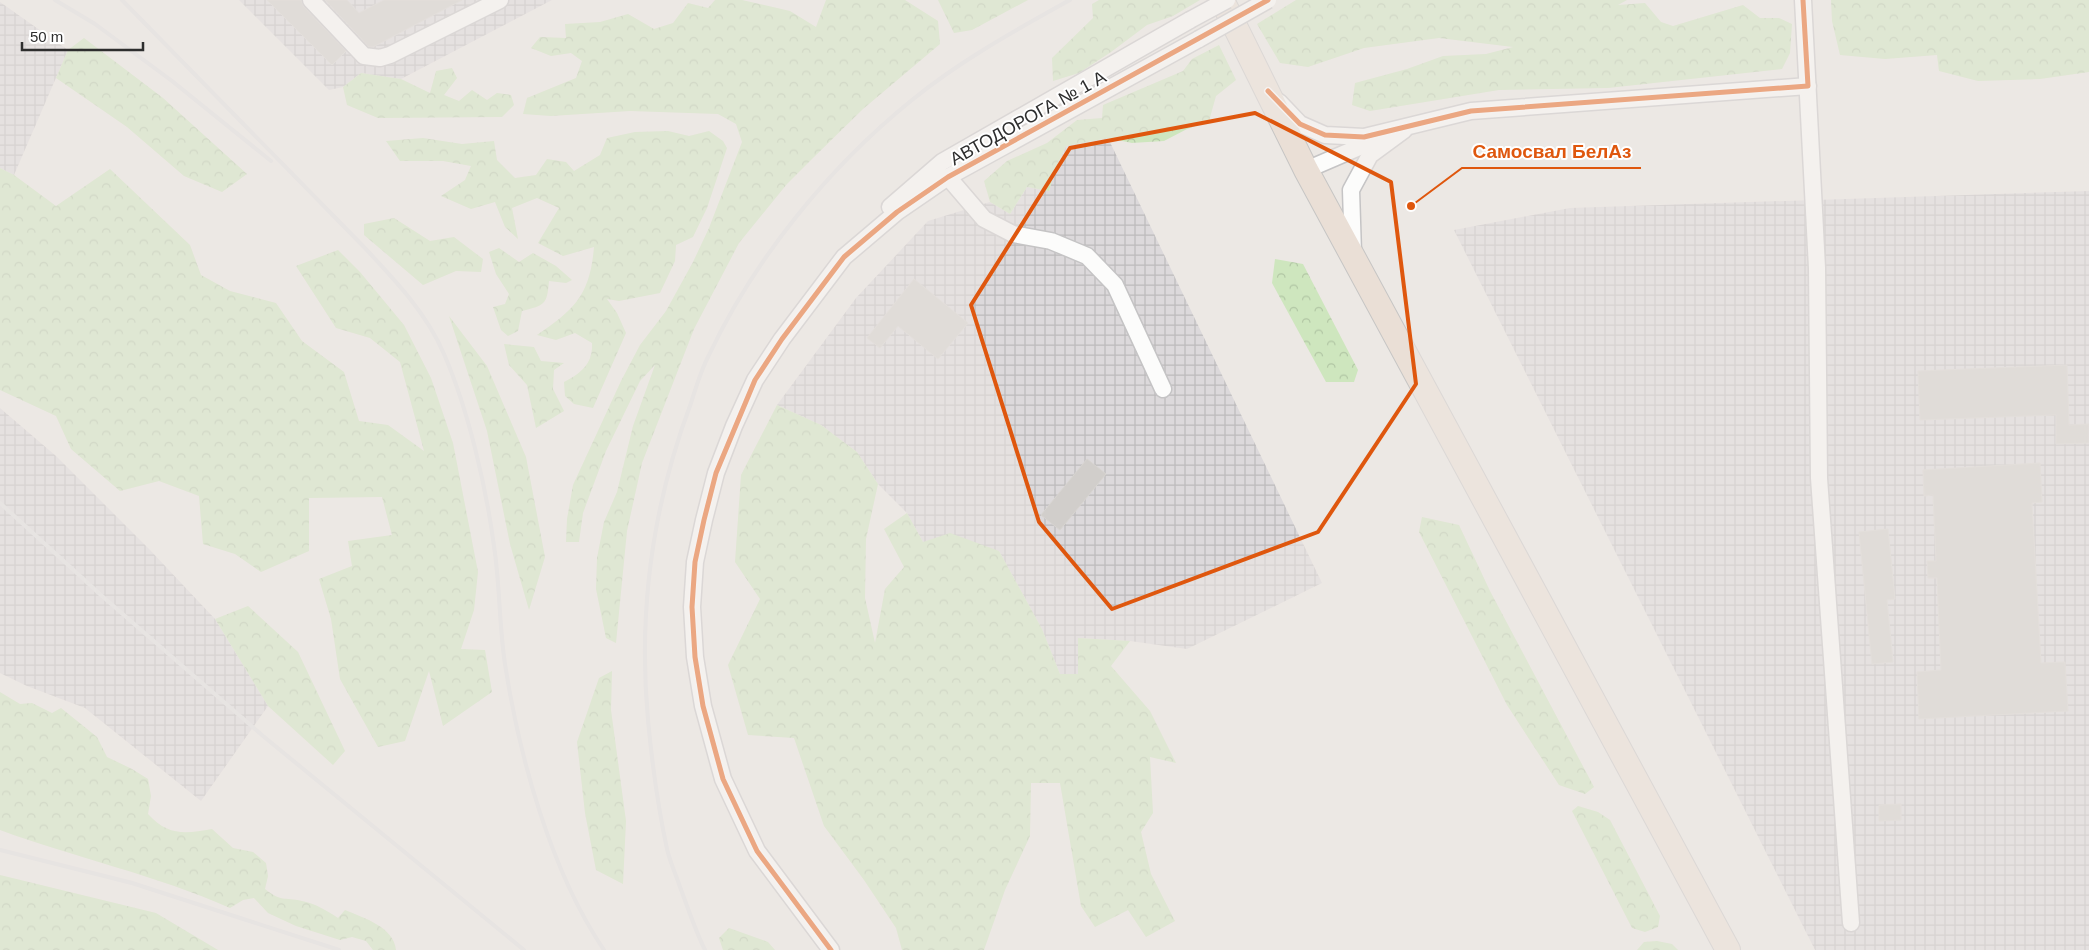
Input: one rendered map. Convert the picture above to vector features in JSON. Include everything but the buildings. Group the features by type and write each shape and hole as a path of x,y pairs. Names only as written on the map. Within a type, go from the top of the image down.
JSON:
{"highway":[{"path":"1222,0 1306,170 1728,950"}],"street":[{"path":"311,0 364,56 380,58 390,55 500,0"},
{"path":"844,257 893,203 942,162 1227,0"},
{"name":"АВТОДОРОГА № 1 А","path":"831,950 757,851 723,779 702,706 695,657 692,607 696,562 704,520 716,473 734,426 755,380 782,339 844,257 897,212 948,177 1268,0"},
{"path":"1804,0 1817,268 1819,478 1851,923"},
{"path":"1268,91 1300,124 1325,135 1364,137 1470,110 1808,86"},
{"path":"1306,170 1412,124"},
{"path":"1353,256 1351,190 1370,154 1412,124"},
{"path":"948,177 984,219 1013,234 1051,241 1087,256 1115,285 1163,389"}],"highlighted area":[{"path":"1255,113 1391,182 1416,384 1318,532 1112,609 1039,522 971,305 1070,148"}],"shaded area":[{"path":"239,0 552,0 401,79 361,73 343,87 329,90"},
{"path":"0,2 68,50 14,175 0,168"},
{"path":"1108,138 1322,583 1187,649 1130,641 1078,638 1078,675 1060,674 1042,629 999,551 923,542 907,513 878,484 857,452 821,425 777,405 856,298 928,221 990,202 1010,214 1027,187 1049,191 1055,169 1066,146"},
{"path":"2089,191 2089,950 1815,950 1454,230 1570,208"},
{"path":"0,408 56,456 150,550 215,619 268,706 201,801 85,708 27,686 0,673"}],"green space":[{"path":"715,0 742,0 790,11 816,27 826,0 905,0 938,21 940,44 863,109 814,157 787,184 739,243 694,329 642,463 627,531 616,643 606,638 596,589 597,558 604,522 617,492 633,426 655,365 640,381 606,451 583,513 579,542 566,542 567,519 573,485 621,381 640,345 666,311 693,262 709,228 742,142 736,124 718,114 630,111 551,116 523,114 527,98 576,78 582,61 571,53 551,56 531,48 540,37 566,38 565,24 600,22 628,14 654,29 673,23 688,3 708,8"},
{"path":"938,0 1028,0 972,30 954,33"},
{"path":"1099,0 1200,0 1173,16 1147,25 1079,73 1053,81 1052,58 1093,18 1092,4"},
{"path":"1296,0 1627,0 1618,5 1645,3 1661,22 1673,26 1743,5 1760,18 1779,18 1792,24 1790,53 1782,69 1608,88 1499,90 1370,111 1352,105 1355,83 1407,69 1443,56 1486,54 1513,47 1439,38 1364,48 1308,67 1280,63 1257,24"},
{"path":"1831,0 2089,0 2089,72 2040,79 1978,81 1939,71 1937,55 1885,59 1840,55 1832,21"},
{"path":"84,38 163,98 247,174 222,192 184,176 127,127 56,78 68,50"},
{"path":"1219,45 1236,80 1216,96 1209,121 1187,129 1164,141 1132,143 1108,138 1066,146 1055,169 1049,191 1027,187 1010,214 990,202 984,181 1007,161 1047,143 1077,120 1102,118 1103,105 1183,71 1192,59"},
{"path":"452,68 457,78 444,95 459,101 472,90 487,100 497,93 511,95 514,105 502,117 378,118 347,105 343,87 361,73 401,79 430,93 436,71"},
{"path":"668,131 689,136 709,131 723,141 727,148 707,208 693,237 676,245 675,261 660,293 619,301 607,299 617,313 626,333 593,408 574,404 565,396 564,382 585,367 590,357 592,343 575,333 556,340 537,335 561,317 578,299 589,277 594,247 563,256 538,243 559,208 537,198 512,208 518,239 505,227 495,202 471,209 441,196 465,180 471,166 443,161 400,161 386,141 423,138 462,144 494,141 497,160 515,178 536,175 547,159 566,162 574,171 600,155 607,138 635,132"},
{"path":"0,168 14,175 56,206 110,169 190,245 201,275 230,291 276,303 302,341 344,372 359,421 388,425 424,451 400,362 370,338 336,328 296,266 338,250 360,272 404,325 431,378 453,443 478,572 474,610 461,649 485,650 492,692 443,726 429,671 405,741 378,747 340,679 331,619 319,579 352,566 348,541 392,535 382,497 309,498 309,551 261,572 235,554 203,544 199,496 159,481 120,491 71,449 56,416 0,390"},
{"path":"394,218 430,241 454,237 483,259 481,272 456,271 423,285 364,235 364,224"},
{"path":"499,248 519,262 533,253 556,266 572,280 566,283 549,281 546,299 536,307 522,311 518,331 508,336 501,330 493,307 505,304 509,294 496,274 489,252"},
{"path":"1275,259 1303,264 1358,370 1354,382 1326,382 1272,283"},
{"path":"449,316 487,366 526,457 545,557 529,610 510,544 487,431"},
{"path":"504,344 534,347 541,361 564,363 554,370 553,389 564,411 536,428 527,385 509,365"},
{"path":"777,405 821,425 857,452 878,484 866,539 865,598 875,643 885,589 904,567 884,529 907,513 923,542 950,533 999,551 1042,629 1060,674 1078,674 1078,638 1130,641 1111,666 1150,711 1176,763 1150,757 1153,813 1141,832 1151,874 1175,921 1146,937 1128,910 1095,927 1081,906 1060,783 1031,783 1030,836 1005,890 984,950 902,950 896,928 864,880 824,826 794,738 748,735 728,665 760,599 735,562 741,475"},
{"path":"1422,517 1459,525 1490,591 1594,787 1585,794 1559,785 1507,705 1419,532"},
{"path":"248,606 298,652 345,751 333,765 268,706 215,619"},
{"path":"612,671 611,710 626,821 623,884 596,870 585,813 577,742 599,678"},
{"path":"0,692 20,704 32,703 52,713 61,708 97,737 107,757 148,779 151,796 148,814 155,821 177,832 212,829 233,848 253,852 266,863 268,876 265,889 270,893 279,897 312,904 338,918 345,910 369,920 390,935 396,950 373,950 366,941 352,937 340,940 296,926 268,913 254,898 243,900 230,908 145,876 0,830"},
{"path":"1578,806 1598,812 1610,820 1660,916 1658,927 1645,932 1632,928 1572,811"},
{"path":"0,875 156,913 218,950 0,950"},
{"path":"729,928 768,942 775,950 723,950 719,938"},
{"path":"1657,941 1672,944 1678,950 1637,950 1644,942"}],"railway":[{"path":"55,0 95,24 172,81 271,161"},
{"path":"122,0 374,257 408,296 437,339 461,399 481,473 496,561 505,664 519,737 529,774 540,812 568,885 585,919 604,950"},
{"path":"705,950 671,864 667,849 653,769 645,680 647,599 658,519 678,441 701,373 748,284 772,249 823,185 852,154 881,126 931,85 989,46 1070,0"},
{"path":"0,503 102,596 263,736 524,950"},
{"path":"0,850 132,883 339,950"}],"cycle path":[{"path":"831,950 757,851 723,779 703,706 695,657 692,607 695,562 704,520 716,473 755,380 782,339 844,257 897,212 948,177 1268,0"},
{"path":"1268,91 1300,124 1325,135 1364,137 1471,111 1808,86 1803,0"}],"place":[{"name":"Самосвал БелАз","path":"1411,206"}]}
